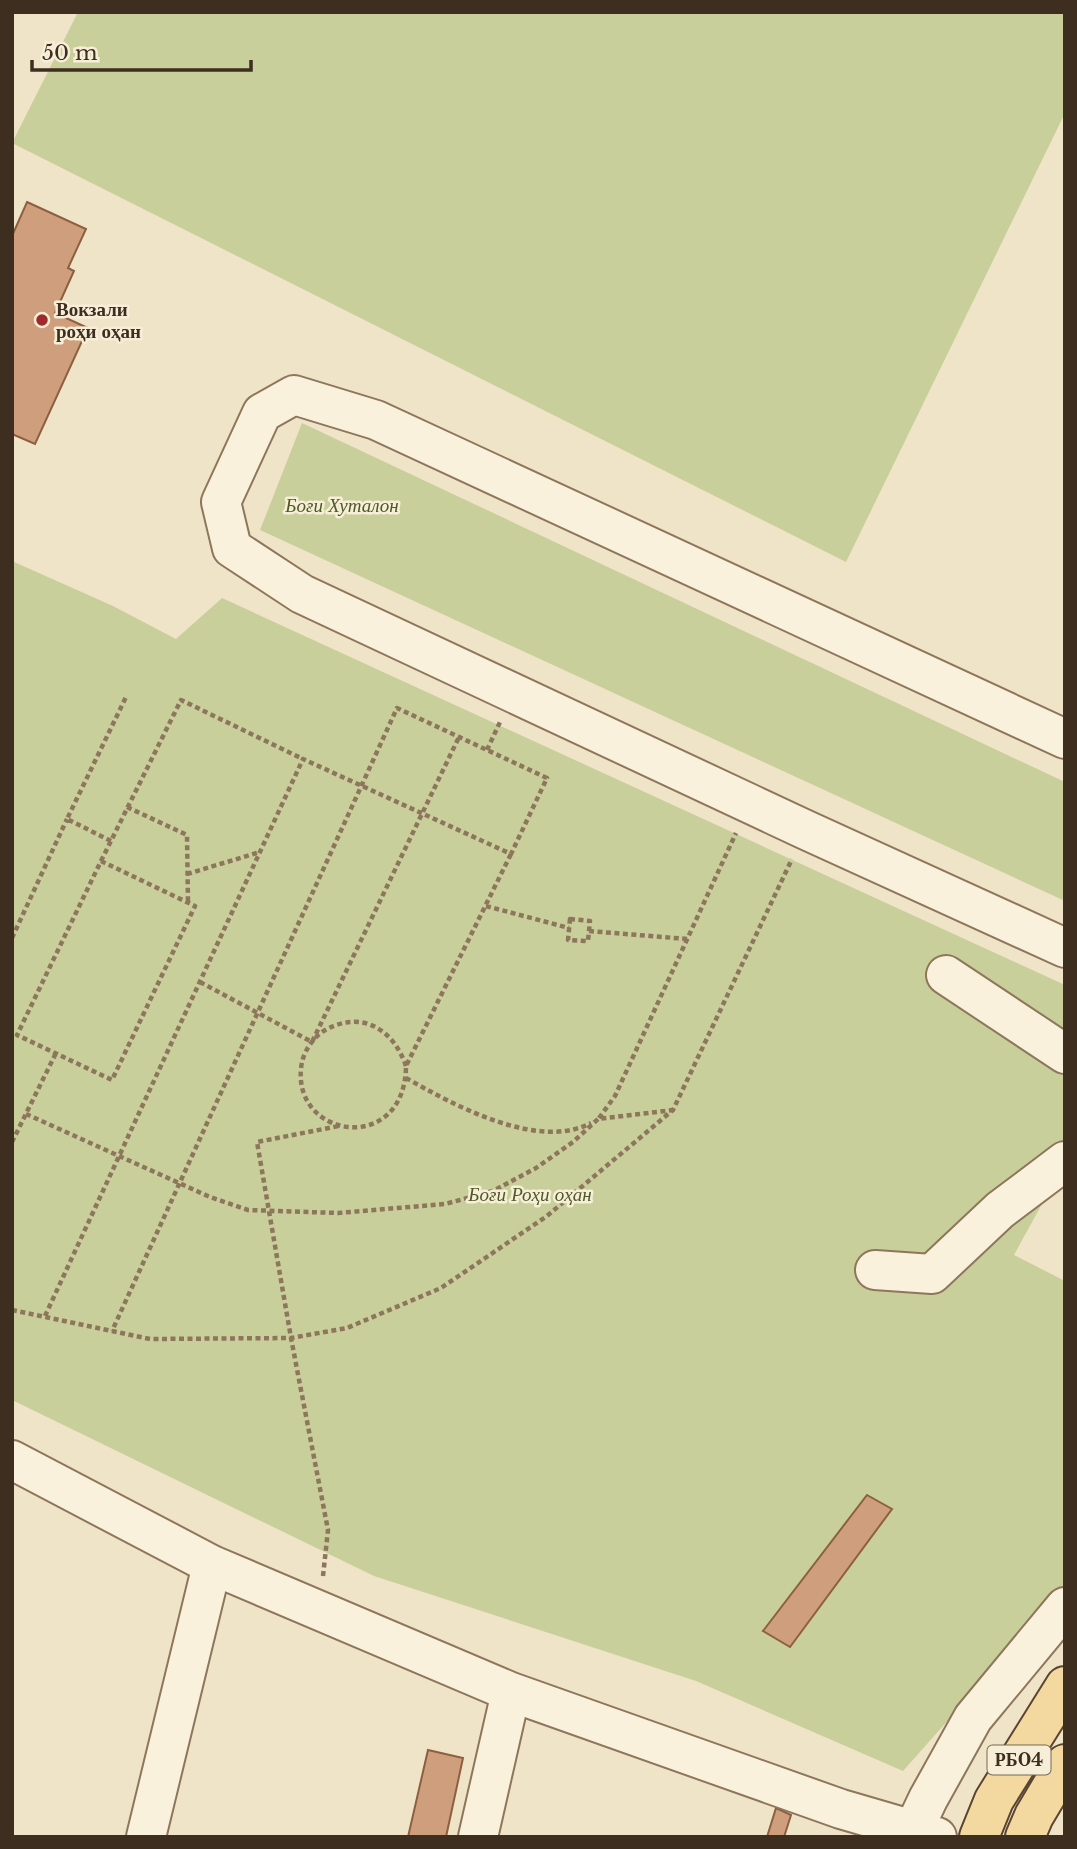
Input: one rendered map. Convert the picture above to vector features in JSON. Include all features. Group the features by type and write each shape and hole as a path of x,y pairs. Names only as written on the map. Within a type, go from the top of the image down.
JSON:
{"main road":[{"name":"РБ04","path":"979,1837 994,1800 1065,1686"},
{"name":"РБ04","path":"1025,1837 1034,1816 1065,1765"}],"street":[{"path":"1065,739 376,420 294,395 262,412 221,502 232,548 302,594 1065,948"},
{"path":"946,975 1065,1054"},
{"path":"875,1270 932,1275 1000,1210 1065,1161"},
{"path":"12,1460 212,1565 511,1692 841,1809 920,1834 973,1718 1065,1607"},
{"path":"146,1837 212,1565"},
{"path":"478,1837 511,1692"}],"path":[{"path":"12,938 127,695"},
{"path":"101,861 195,906 111,1080 17,1035 127,807 181,700 511,854"},
{"path":"112,1331 397,708 547,778 407,1066 401,1101 389,1114 374,1124 357,1128 340,1126 324,1119 311,1107 303,1091 300,1074 303,1057 459,737"},
{"path":"45,1316 303,759"},
{"path":"26,1114 180,1184 247,1210 338,1213 386,1211 457,1201 493,1191 536,1168 573,1142 598,1119 615,1096 750,804"},
{"path":"127,807 187,835 188,903"},
{"path":"67,819 111,841"},
{"path":"12,1310 150,1339 290,1338 346,1328 440,1288 547,1216 673,1110 806,830"},
{"path":"187,874 260,852"},
{"path":"485,906 569,929"},
{"path":"570,919 590,921 589,931 588,941 568,940 570,919"},
{"path":"589,931 687,939"},
{"path":"200,982 312,1042"},
{"path":"312,1042 325,1030 341,1023 358,1022 375,1026 390,1036 400,1049 407,1066"},
{"path":"12,1142 56,1053"},
{"path":"406,1077 473,1113 520,1127 549,1132 579,1129 598,1119 673,1110"},
{"path":"313,1608 324,1573 328,1530 290,1338 257,1142 340,1126"}],"green space":[{"path":"78,12 1065,12 1065,113 846,562 12,143"},
{"name":"Боғи Хуталон","path":"302,423 1065,782 1065,901 260,530"},
{"name":"Боғи Роҳи оҳан","path":"12,561 113,606 176,639 222,598 1065,985 1065,1162 1014,1255 1065,1281 1065,1589 903,1771 696,1681 374,1576 12,1400"}],"building":[{"name":"Вокзали роҳи оҳан","path":"27,202 86,229 68,268 74,271 55,313 88,328 35,444 12,434 12,236"},
{"path":"867,1495 892,1509 790,1647 763,1631"},
{"path":"428,1750 463,1758 446,1837 408,1837"},
{"path":"776,1808 791,1815 784,1837 767,1837"}],"place":[{"name":"Вокзали роҳи оҳан","path":"42,320"}]}
